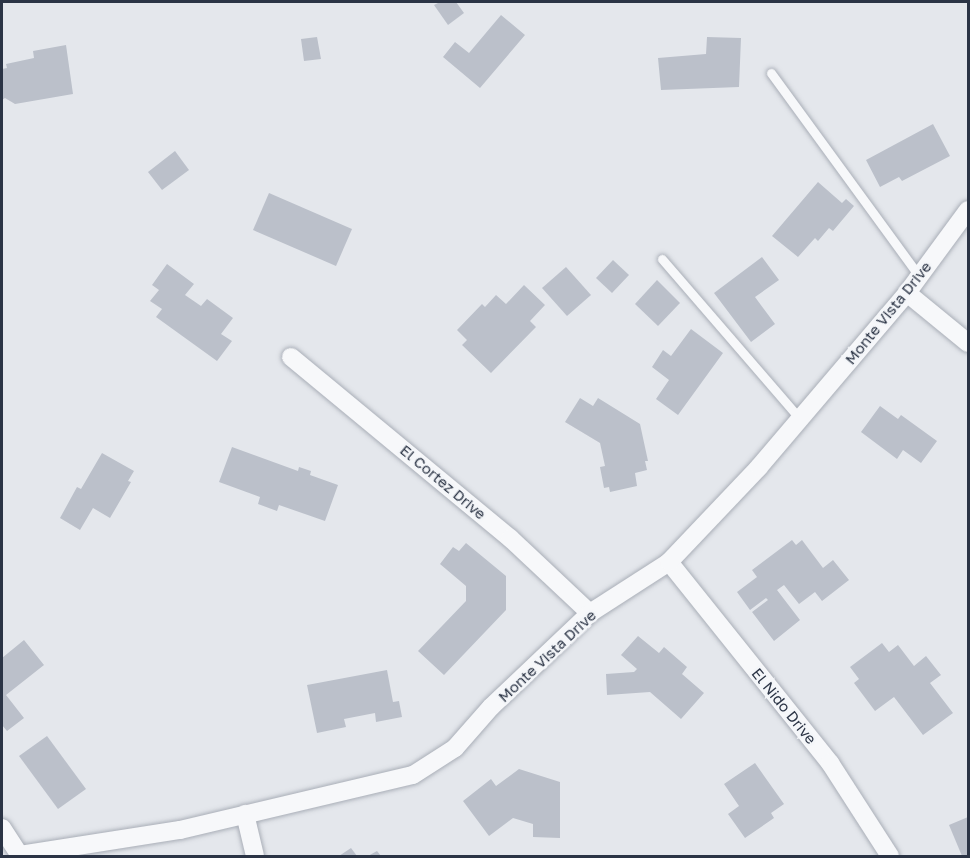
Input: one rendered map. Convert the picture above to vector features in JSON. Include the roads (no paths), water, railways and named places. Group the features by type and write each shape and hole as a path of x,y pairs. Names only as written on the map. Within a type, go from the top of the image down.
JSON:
{"street":[{"name":"Monte Vista Drive","path":"20,856 180,830 413,775 455,748 491,707 590,613 669,562 759,467 800,419 907,293 969,210"},
{"path":"907,293 969,343"},
{"name":"El Cortez Drive","path":"291,357 510,538 590,613"},
{"name":"El Nido Drive","path":"669,562 830,763 890,856"},
{"path":"245,814 255,856"},
{"path":"2,828 20,856"}],"lane":[{"path":"771,73 919,276"},
{"path":"662,259 800,419"}]}
